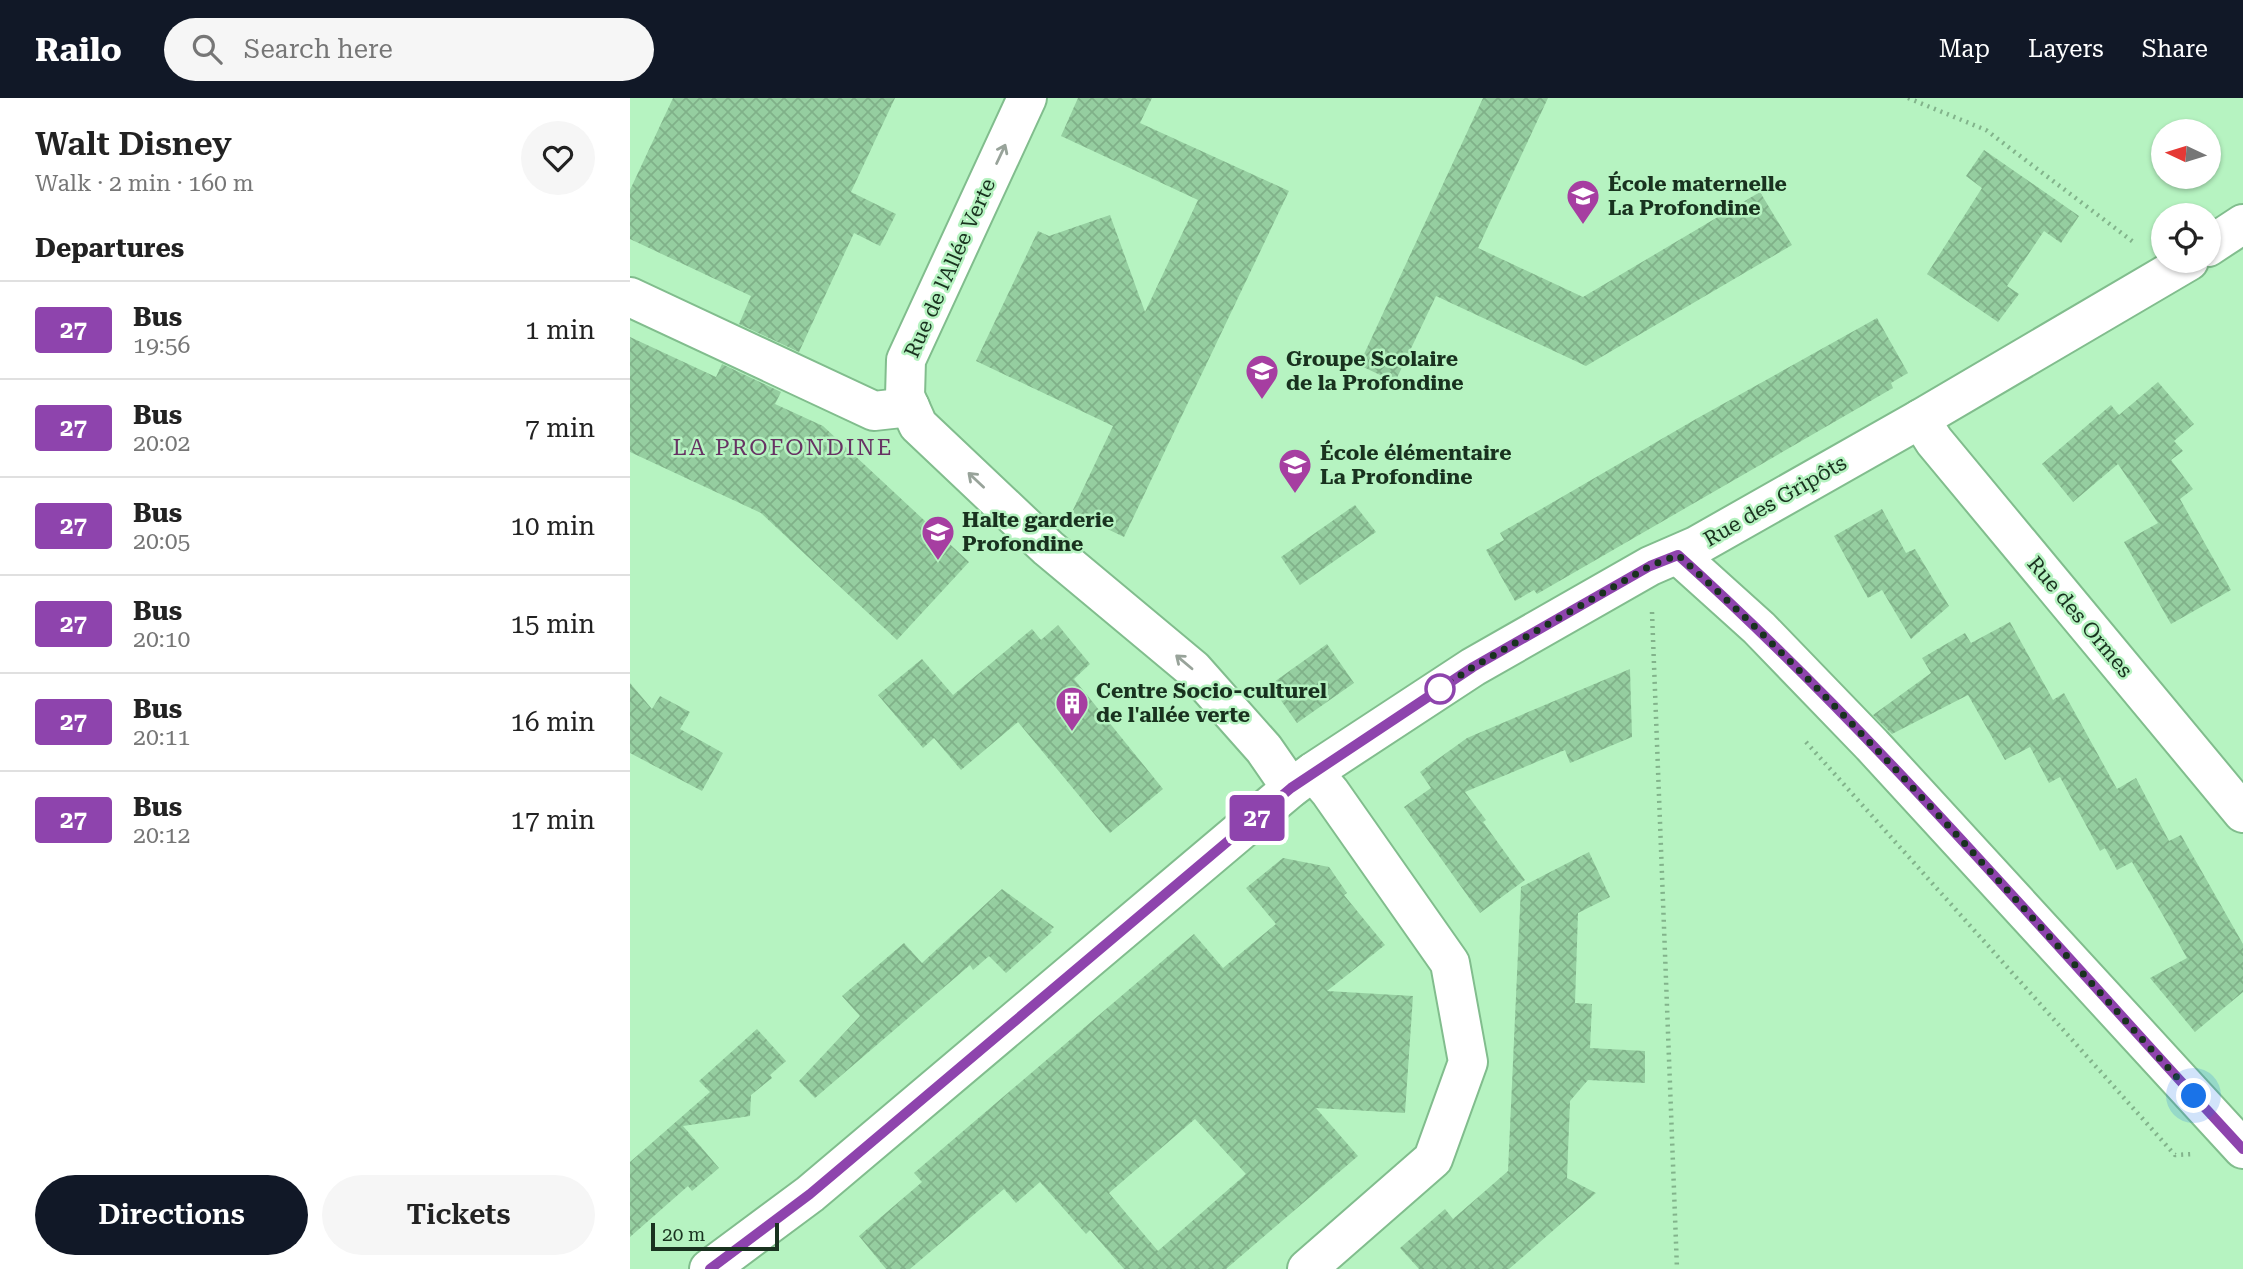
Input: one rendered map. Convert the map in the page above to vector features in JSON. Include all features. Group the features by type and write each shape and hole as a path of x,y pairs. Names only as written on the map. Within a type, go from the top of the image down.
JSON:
{"street":[{"name":"Rue de l'Allée Verte","path":"1027,98 906,360 905,396 918,425 1048,548 1192,670 1264,749 1302,780 1330,792 1450,963 1468,1062 1433,1159 1307,1269"},
{"path":"2221,238 2243,224"},
{"name":"Rue des Gripôts","path":"709,1269 810,1194 1302,780 1473,667 1920,418 2169,273"},
{"path":"630,297 874,411 910,407"},
{"name":"Rue des Ormes","path":"1920,418 1934,441 2243,813"},
{"path":"1664,561 1759,628 1872,745 2243,1149"}],"path":[{"path":"1909,98 1986,130 2151,245"},
{"path":"1664,561 1677,1269"},
{"path":"1803,738 2175,1155 2202,1154"}],"building":[{"path":"673,98 895,98 851,192 896,214 880,246 854,233 799,352 739,324 751,296 630,239 630,190"},
{"path":"1078,98 1152,98 1140,123 1289,191 1124,537 1072,512 1113,426 976,361 1038,231 1049,236 1110,215 1145,312 1198,200 1061,136"},
{"path":"1483,98 1548,98 1478,248 1583,297 1760,192 1792,245 1586,366 1436,296 1395,382 1359,365"},
{"path":"1984,150 2079,216 2061,243 2044,231 2007,286 2019,294 1998,322 1927,274 1982,188 1966,176"},
{"path":"1877,318 1908,373 1891,383 1893,388 1537,594 1534,590 1515,601 1486,550 1504,540 1500,533"},
{"path":"630,337 716,377 722,364 781,392 775,404 823,426 969,562 897,640 761,513 630,452"},
{"path":"2158,382 2194,424 2174,441 2183,451 2171,460 2193,489 2180,499 2231,590 2171,624 2124,542 2158,523 2118,464 2073,502 2042,464 2111,405 2119,415"},
{"path":"1355,505 1376,532 1300,585 1281,557"},
{"path":"1882,509 1906,553 1915,549 1949,606 1911,639 1882,590 1868,598 1834,536"},
{"path":"2010,622 2053,700 2064,693 2117,789 2136,778 2169,841 2181,835 2243,944 2243,992 2195,1032 2150,978 2187,958 2168,924 2132,862 2117,870 2105,848 2100,851 2060,777 2049,783 2030,747 2005,760 1968,695 1892,734 1873,715 1931,673 1922,658 1965,633 1971,643"},
{"name":"Centre Socio-culturel de l'allée verte","path":"1058,625 1090,664 1074,679 1163,789 1110,833 1018,722 961,770 934,738 923,748 878,695 922,659 953,695 1032,629 1041,640"},
{"path":"1327,644 1354,683 1297,723 1270,685"},
{"path":"1630,669 1632,737 1570,763 1565,750 1465,792 1525,880 1480,913 1404,807 1431,788 1420,772 1467,738"},
{"path":"630,683 652,709 660,696 690,712 680,729 723,753 702,791 630,753"},
{"path":"1589,852 1610,897 1578,913 1575,1003 1592,1004 1590,1048 1645,1051 1645,1083 1588,1080 1570,1101 1567,1178 1596,1193 1509,1269 1419,1269 1400,1248 1445,1209 1453,1219 1508,1171 1521,887"},
{"path":"1283,858 1329,867 1347,893 1344,895 1385,945 1327,991 1413,996 1405,1113 1316,1108 1358,1156 1226,1269 1124,1269 1090,1230 1086,1234 1040,1182 1016,1203 1004,1189 910,1269 886,1269 859,1236 922,1182 914,1173 1194,934 1223,968 1276,924 1246,888","holes":["1195,1119 1246,1174 1158,1251 1109,1193"]},
{"path":"1002,889 1054,927 1050,931 1052,932 1006,973 989,956 973,970 970,965 815,1098 799,1081 860,1016 842,996 904,943 922,963"},
{"path":"757,1029 786,1061 770,1075 772,1078 751,1095 750,1116 683,1126 719,1168 692,1191 688,1186 630,1237 630,1162 710,1092 699,1081"}],"bus line":[{"name":"27","path":"710,1269 810,1194 1291,788 1473,667 1650,566 1678,555 1759,628 1872,745 2243,1149"}],"place":[{"name":"École maternelle La Profondine","path":"1583,226"},
{"name":"Groupe Scolaire de la Profondine","path":"1262,401"},
{"name":"École élémentaire La Profondine","path":"1295,495"},
{"name":"Halte garderie Profondine","path":"938,562"},
{"name":"Centre Socio-culturel de l'allée verte","path":"1072,733"}],"district":[{"name":"LA PROFONDINE","path":"783,447"}],"route":[{"path":"1440,689 1473,667 1650,566 1678,555 1759,628 1872,745 2194,1096"}]}
